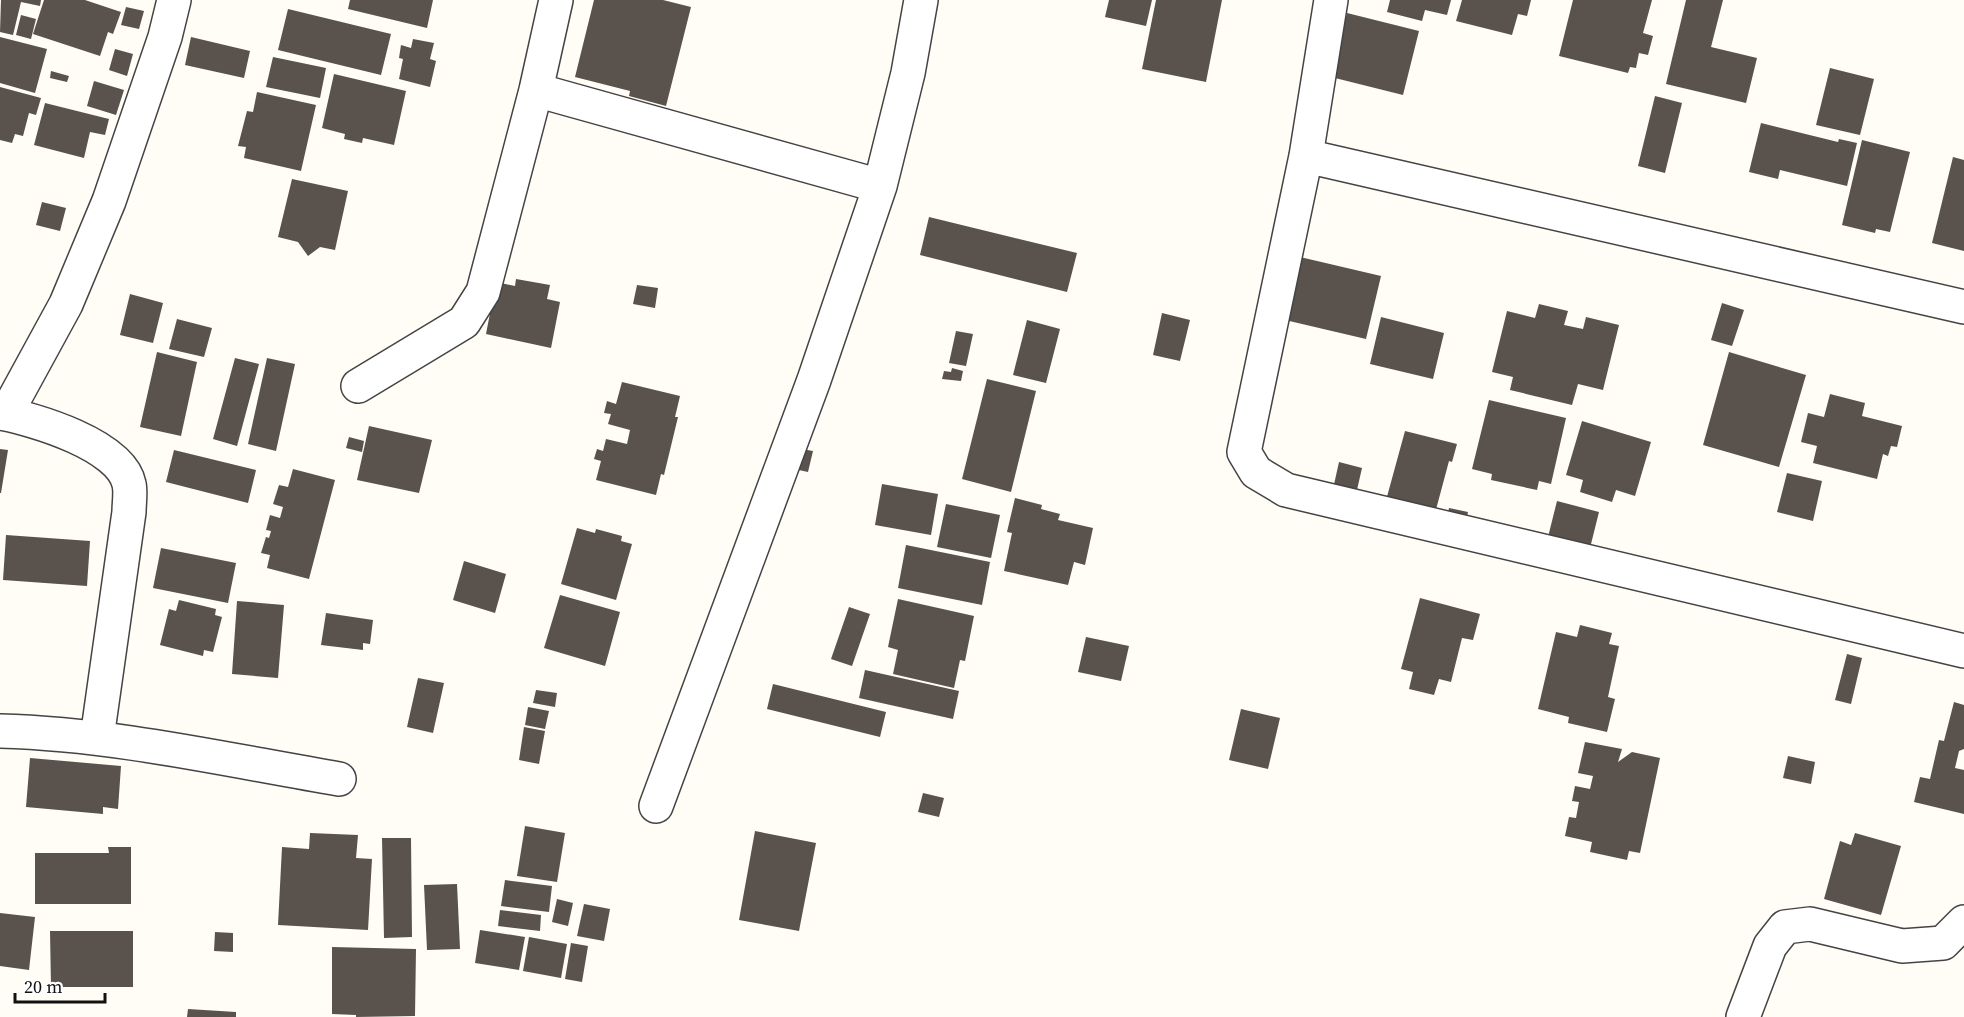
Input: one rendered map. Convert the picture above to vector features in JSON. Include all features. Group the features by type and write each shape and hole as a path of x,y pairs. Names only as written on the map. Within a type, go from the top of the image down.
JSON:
{"street":[{"path":"97,738 129,512 129,483 121,467 106,453 72,435 3,414 66,304 109,201 165,37 174,0"},
{"path":"358,386 464,322 483,292 536,90 556,0"},
{"path":"656,806 814,380 880,186 908,73 921,0"},
{"path":"1331,0 1306,156 1244,452 1256,472 1286,490 1964,651"},
{"path":"536,90 880,186"},
{"path":"1306,156 1964,307"},
{"path":"0,731 41,732 97,738 339,779"},
{"path":"1743,1017 1770,946 1785,927 1810,924 1902,946 1943,943 1964,922"}],"building":[{"path":"1,0 41,0 40,6 21,2 13,35 0,32"},
{"path":"44,0 85,0 121,12 113,34 108,32 100,56 33,34"},
{"path":"350,0 433,0 427,28 348,9"},
{"path":"594,0 663,0 691,7 666,106 629,96 630,91 575,77"},
{"path":"1109,0 1152,0 1146,26 1105,17"},
{"path":"1156,0 1222,0 1206,82 1142,69"},
{"path":"1390,0 1451,0 1447,15 1425,10 1422,21 1387,12"},
{"path":"1462,0 1531,0 1527,16 1518,14 1512,35 1456,21"},
{"path":"1573,0 1652,0 1643,33 1653,36 1648,55 1639,53 1636,68 1630,67 1628,73 1559,56"},
{"path":"1686,0 1723,0 1711,47 1757,58 1746,103 1666,84"},
{"path":"126,7 144,11 139,29 121,25"},
{"path":"288,9 391,34 381,75 278,50"},
{"path":"1347,13 1419,31 1403,95 1331,77"},
{"path":"21,15 36,19 31,39 16,35"},
{"path":"0,37 47,49 35,93 0,83"},
{"path":"191,37 250,51 244,78 185,65"},
{"path":"413,39 434,43 430,59 436,61 430,87 399,79 403,59 399,58 401,45 411,48"},
{"path":"115,49 133,54 127,76 109,70"},
{"path":"273,57 326,68 320,98 266,87"},
{"path":"1830,68 1874,79 1860,135 1816,125"},
{"path":"51,71 69,76 67,82 50,78"},
{"path":"334,74 406,91 394,145 363,138 362,143 344,139 345,134 322,128"},
{"path":"94,81 124,90 116,115 87,106"},
{"path":"0,87 41,98 36,115 29,113 23,136 15,134 12,143 0,140"},
{"path":"257,92 316,105 301,171 244,158 246,147 238,146 247,111 253,112"},
{"path":"1655,96 1682,103 1665,173 1638,166"},
{"path":"45,103 109,119 105,135 90,132 84,158 34,145"},
{"path":"1761,123 1838,142 1839,139 1857,143 1847,186 1780,170 1778,179 1749,172"},
{"path":"1862,140 1910,152 1890,232 1876,229 1875,233 1842,225"},
{"path":"1953,157 1964,160 1964,251 1932,243"},
{"path":"292,179 348,191 335,250 320,247 308,256 298,242 278,237"},
{"path":"42,202 66,208 60,231 36,225"},
{"path":"929,217 1077,253 1067,292 920,255"},
{"path":"1300,257 1381,276 1366,339 1285,320"},
{"path":"516,279 550,285 547,299 560,302 551,348 486,334 496,282 515,286"},
{"path":"637,285 658,288 655,308 633,304"},
{"path":"130,294 163,303 153,343 120,335"},
{"path":"1722,303 1744,310 1732,346 1711,340"},
{"path":"1539,304 1568,311 1564,325 1583,329 1586,317 1619,325 1603,390 1578,384 1572,405 1510,390 1513,377 1492,372 1507,311 1535,318"},
{"path":"1162,313 1190,320 1180,361 1153,355"},
{"path":"1381,317 1444,333 1433,379 1370,364"},
{"path":"177,319 212,328 204,357 169,349"},
{"path":"1027,320 1060,329 1046,383 1013,375"},
{"path":"956,331 973,334 966,366 949,363"},
{"path":"157,352 197,362 181,436 140,427"},
{"path":"1729,352 1806,375 1779,467 1703,445"},
{"path":"235,358 259,364 237,446 213,439"},
{"path":"267,358 295,364 276,451 248,444"},
{"path":"952,368 963,371 961,381 942,379 944,371 951,372"},
{"path":"987,379 1036,391 1011,492 962,479"},
{"path":"622,382 680,396 675,417 678,417 664,475 661,474 656,495 596,480 601,461 594,459 597,449 603,451 606,439 627,444 630,430 608,424 611,414 604,413 607,401 616,404"},
{"path":"1830,394 1865,403 1862,416 1902,426 1897,447 1891,446 1888,456 1883,454 1877,479 1813,463 1817,446 1801,442 1808,413 1824,417"},
{"path":"1489,400 1566,418 1551,484 1539,481 1537,490 1491,480 1492,474 1472,469"},
{"path":"1582,421 1651,442 1635,496 1616,490 1612,502 1580,492 1583,480 1566,475"},
{"path":"369,426 432,440 419,493 357,480"},
{"path":"1405,431 1457,444 1452,462 1449,461 1434,517 1385,504"},
{"path":"349,437 364,441 362,452 346,448"},
{"path":"790,447 813,451 808,472 785,467"},
{"path":"0,449 8,450 1,493 0,493"},
{"path":"174,450 256,470 248,503 166,482"},
{"path":"1339,462 1362,468 1354,503 1331,498"},
{"path":"293,469 335,480 309,579 267,568 270,555 261,553 266,537 269,538 271,531 266,530 270,515 280,518 283,507 273,504 279,485 288,487"},
{"path":"1787,473 1822,481 1813,521 1777,512"},
{"path":"882,484 938,494 931,535 875,525"},
{"path":"1015,498 1042,505 1041,509 1060,514 1058,520 1093,528 1085,565 1074,562 1068,585 1004,571 1012,533 1007,532"},
{"path":"1557,501 1599,512 1588,556 1546,545"},
{"path":"946,504 1000,515 991,558 937,547"},
{"path":"1449,508 1468,512 1464,530 1445,526"},
{"path":"577,528 595,533 596,529 622,536 621,541 632,544 616,600 561,584"},
{"path":"6,535 90,541 87,586 3,580"},
{"path":"906,545 990,562 982,605 898,588"},
{"path":"161,548 236,563 228,603 153,588"},
{"path":"464,561 506,574 495,613 453,600"},
{"path":"560,595 620,612 605,666 544,648"},
{"path":"1420,598 1480,614 1473,640 1462,638 1451,682 1439,679 1434,695 1409,689 1413,672 1401,669"},
{"path":"898,599 974,616 965,661 960,660 954,688 893,674 898,650 888,647"},
{"path":"179,600 216,609 215,615 222,617 213,652 204,650 203,656 160,645 169,609 176,611"},
{"path":"237,601 284,605 278,678 232,674"},
{"path":"849,607 870,614 852,666 831,659"},
{"path":"326,613 373,620 370,644 363,643 363,650 321,645"},
{"path":"1580,625 1612,633 1609,644 1619,646 1608,697 1615,699 1607,732 1568,723 1569,717 1538,709 1556,632 1577,637"},
{"path":"1086,637 1129,646 1121,681 1078,672"},
{"path":"1847,654 1862,658 1851,704 1835,700"},
{"path":"865,670 959,691 953,719 859,698"},
{"path":"418,678 444,683 433,733 407,727"},
{"path":"773,684 886,712 880,737 767,709"},
{"path":"536,690 557,693 555,707 533,703"},
{"path":"1954,702 1964,705 1964,749 1959,751 1955,768 1964,770 1964,814 1914,802 1920,777 1930,779 1939,740 1944,741"},
{"path":"528,707 549,711 545,729 525,725"},
{"path":"1241,709 1280,718 1268,769 1229,760"},
{"path":"524,727 545,731 539,764 519,760"},
{"path":"1585,742 1622,749 1618,762 1632,752 1660,758 1640,853 1629,851 1627,860 1590,852 1592,842 1565,836 1569,817 1576,818 1579,802 1572,801 1575,786 1590,789 1593,776 1578,773"},
{"path":"1788,756 1815,762 1811,784 1783,778"},
{"path":"30,758 121,766 118,809 103,807 103,814 26,807"},
{"path":"923,793 944,798 939,817 918,812"},
{"path":"525,826 565,833 557,882 517,876"},
{"path":"755,831 816,843 799,931 739,920"},
{"path":"310,833 358,835 356,858 372,859 368,930 278,925 282,847 309,849"},
{"path":"1855,833 1901,846 1881,915 1824,899 1840,841 1851,845"},
{"path":"382,838 411,838 412,937 384,938"},
{"path":"108,847 131,847 131,904 35,904 35,853 109,853"},
{"path":"505,880 552,886 549,912 501,906"},
{"path":"457,884 460,949 427,950 424,885"},
{"path":"557,899 573,903 568,926 552,922"},
{"path":"584,904 610,909 604,941 577,936"},
{"path":"500,910 541,915 540,931 498,926"},
{"path":"0,913 35,917 29,970 0,966"},
{"path":"480,930 525,937 519,970 475,963"},
{"path":"50,931 133,931 133,987 51,987"},
{"path":"215,932 233,933 233,952 214,951"},
{"path":"529,937 567,944 561,978 523,971"},
{"path":"571,943 588,946 582,982 565,979"},
{"path":"332,947 416,949 415,1016 356,1017 356,1015 332,1014"},
{"path":"188,1009 236,1012 236,1017 187,1017"}]}
